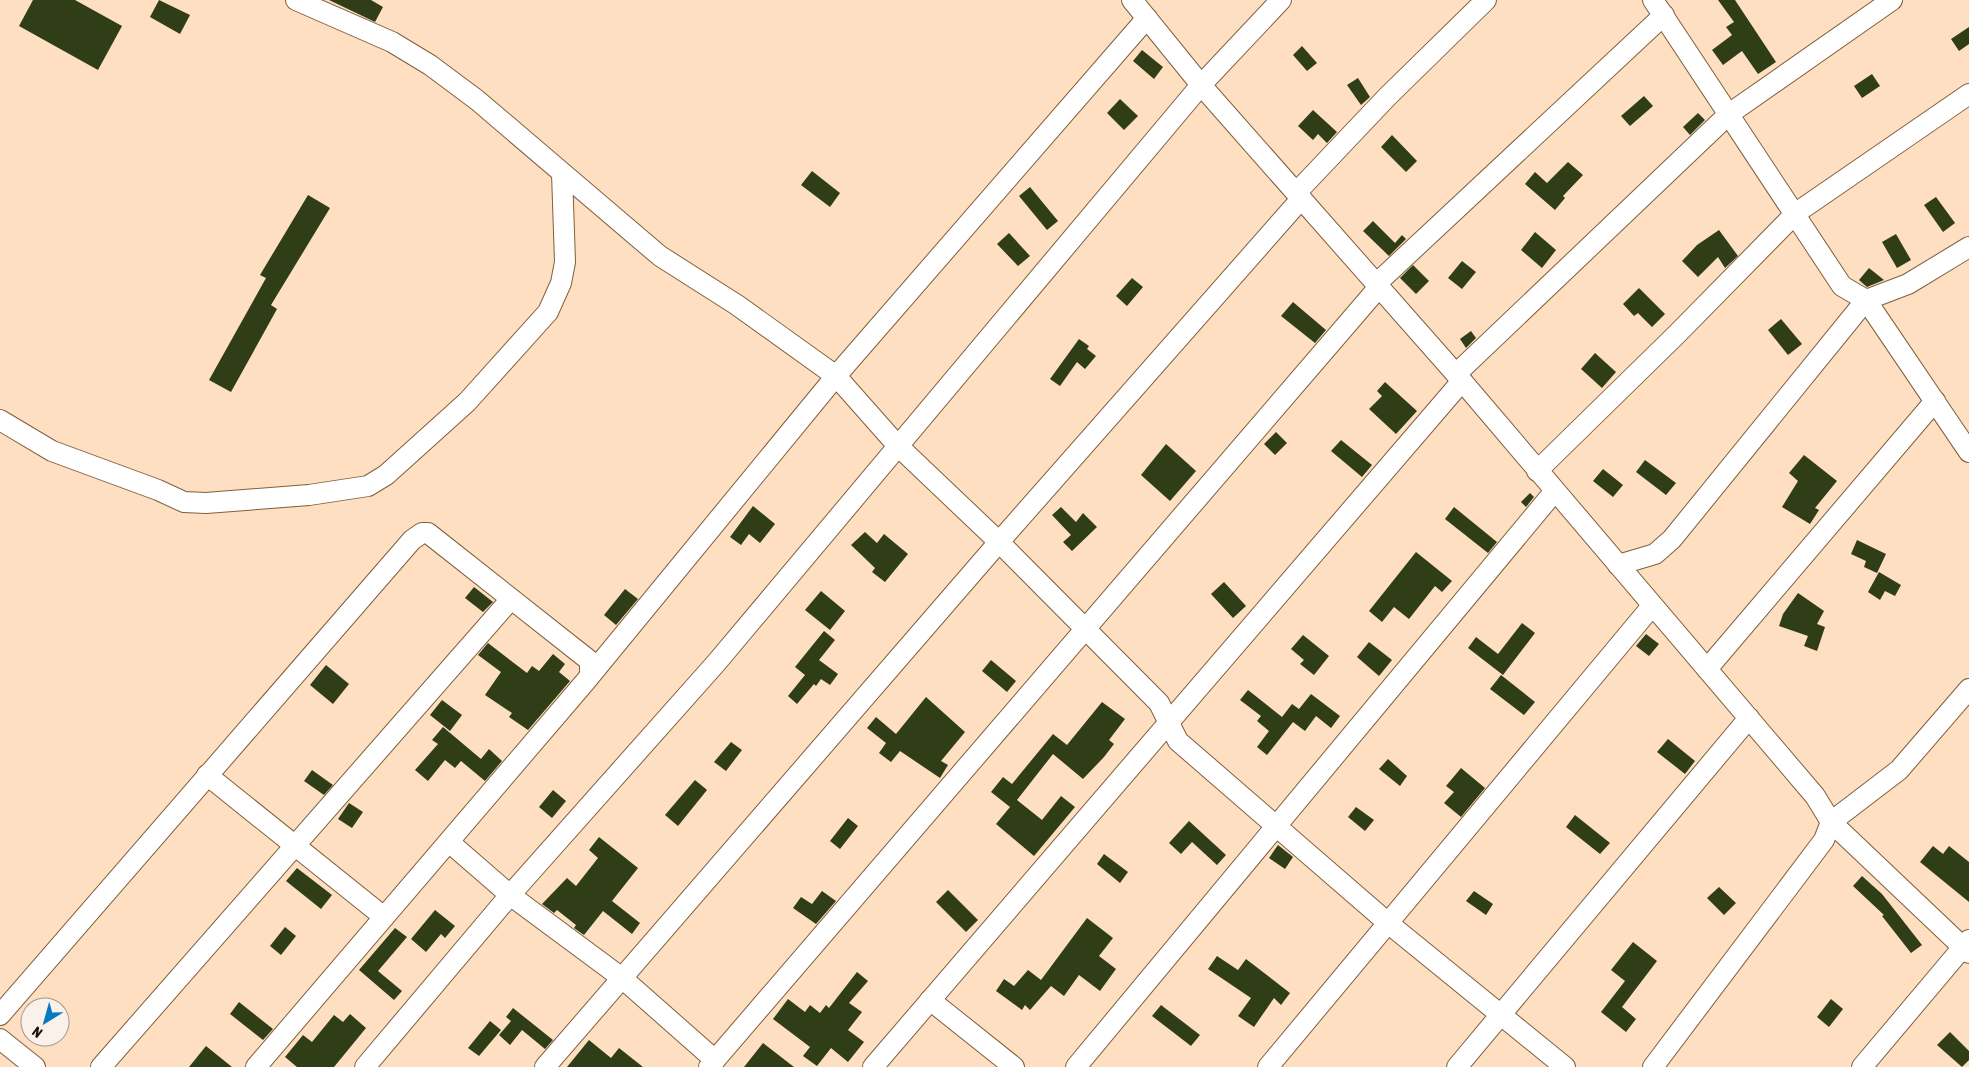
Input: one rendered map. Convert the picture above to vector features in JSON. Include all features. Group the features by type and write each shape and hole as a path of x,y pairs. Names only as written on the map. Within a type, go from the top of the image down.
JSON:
{"street":[{"path":"296,0 317,11 392,42 430,65 477,100 660,256 737,305 836,376 897,445 1000,542 1159,703 1178,741 1388,923 1564,1067"},
{"path":"1132,0 1201,85 1459,378 1554,492 1749,718 1815,796 1830,822 1967,946 1862,1067"},
{"path":"365,1067 510,895 717,662 897,445 1201,85 1281,0"},
{"path":"545,1067 1299,196 1387,97 1486,0"},
{"path":"873,1067 1169,722 1459,378 1729,114 1892,0"},
{"path":"449,842 510,895 622,978 712,1064 1087,629 1378,286 1661,6 1729,114 1796,213 1842,286 1866,300 1969,452"},
{"path":"256,1067 449,842 836,376 1147,18"},
{"path":"1537,471 1677,334 1796,213 1969,94"},
{"path":"0,420 52,451 158,490 184,502 309,495 368,486 386,475 467,402 548,312 561,283 565,262 562,173"},
{"path":"1618,565 1655,554 1672,539 1866,300 1908,284 1969,247"},
{"path":"1707,669 1935,402"},
{"path":"1076,1067 1554,492"},
{"path":"0,1015 412,540 422,533 428,533 590,661 590,674"},
{"path":"100,1067 292,846 511,599"},
{"path":"1268,1067 1652,606"},
{"path":"1653,1067 1824,840 1830,822 1899,770 1969,689"},
{"path":"1457,1067 1749,718"},
{"path":"207,775 292,846 384,917"},
{"path":"930,1000 1014,1067"},
{"path":"0,1039 35,1067"}],"building":[{"path":"33,0 75,0 122,26 98,70 19,26"},
{"path":"159,0 190,15 180,34 150,17"},
{"path":"329,0 371,0 383,7 375,22"},
{"path":"1718,0 1735,0 1776,62 1758,74 1742,51 1723,65 1712,50 1732,35 1726,27 1734,22"},
{"path":"1969,27 1969,44 1959,51 1951,39"},
{"path":"1302,46 1317,63 1307,71 1293,55"},
{"path":"1142,50 1163,67 1154,79 1133,61"},
{"path":"1872,74 1880,86 1862,98 1854,86"},
{"path":"1358,78 1370,97 1361,105 1347,85"},
{"path":"1644,96 1653,106 1630,126 1621,116"},
{"path":"1120,99 1138,116 1124,130 1107,113"},
{"path":"1313,110 1337,132 1327,143 1318,134 1313,140 1298,126"},
{"path":"1698,113 1705,120 1690,135 1683,127"},
{"path":"1392,135 1417,161 1406,172 1381,147"},
{"path":"1568,162 1583,175 1563,196 1565,198 1555,210 1525,184 1535,172 1547,183"},
{"path":"812,171 840,193 830,207 801,185"},
{"path":"1030,187 1058,221 1047,230 1019,196"},
{"path":"308,195 330,208 271,305 277,309 231,392 209,380 266,278 260,275"},
{"path":"1936,197 1955,223 1943,232 1924,205"},
{"path":"1373,221 1395,243 1402,235 1406,239 1389,256 1363,231"},
{"path":"1719,230 1738,256 1725,268 1718,257 1698,277 1682,261 1697,245"},
{"path":"1535,232 1556,250 1542,268 1521,250"},
{"path":"1009,233 1030,256 1018,266 997,244"},
{"path":"1896,234 1911,260 1897,268 1882,242"},
{"path":"1462,261 1476,272 1462,289 1448,278"},
{"path":"1413,265 1429,281 1416,294 1400,278"},
{"path":"1869,268 1884,280 1867,287 1859,280"},
{"path":"1132,278 1143,287 1127,306 1116,296"},
{"path":"1639,288 1665,314 1652,327 1638,313 1634,316 1623,304"},
{"path":"1293,302 1326,330 1315,343 1281,316"},
{"path":"1781,319 1802,344 1788,355 1768,330"},
{"path":"1471,331 1476,338 1466,348 1460,339"},
{"path":"1079,339 1089,346 1087,349 1096,356 1085,369 1077,362 1060,386 1050,379"},
{"path":"1595,353 1616,372 1602,388 1581,369"},
{"path":"1385,382 1417,411 1396,434 1369,409 1382,396 1377,391"},
{"path":"1276,432 1287,443 1275,455 1264,444"},
{"path":"1341,440 1372,465 1362,477 1331,451"},
{"path":"1166,444 1196,471 1170,501 1141,475"},
{"path":"1804,455 1837,481 1815,508 1819,510 1810,524 1782,507 1798,481 1789,473"},
{"path":"1645,460 1676,483 1666,495 1636,472"},
{"path":"1603,469 1623,485 1613,497 1593,481"},
{"path":"1530,493 1534,497 1526,507 1521,502"},
{"path":"753,506 775,524 760,543 749,534 741,545 730,537"},
{"path":"1061,507 1076,522 1083,513 1097,527 1072,551 1063,542 1071,535 1052,515"},
{"path":"1454,507 1497,542 1488,553 1445,519"},
{"path":"865,532 877,543 884,534 908,554 885,582 872,572 875,568 851,545"},
{"path":"1857,540 1886,554 1877,573 1864,567 1866,561 1851,554"},
{"path":"1416,552 1452,581 1442,592 1435,586 1409,619 1394,607 1382,622 1369,611"},
{"path":"1879,572 1901,585 1895,596 1885,591 1880,600 1868,592"},
{"path":"1224,582 1246,606 1233,618 1211,594"},
{"path":"474,587 493,602 483,612 465,598"},
{"path":"625,589 638,599 616,625 604,615"},
{"path":"821,591 845,611 830,630 805,610"},
{"path":"1798,593 1824,611 1817,624 1825,627 1817,651 1804,646 1808,636 1779,626 1783,614"},
{"path":"1522,623 1535,633 1503,675 1468,648 1476,637 1498,654"},
{"path":"824,631 835,640 819,660 838,674 830,685 821,679 816,686 814,684 797,704 788,696 805,675 795,667"},
{"path":"1646,634 1659,644 1649,656 1636,646"},
{"path":"1303,635 1329,656 1314,675 1300,664 1304,660 1291,649"},
{"path":"1369,642 1392,660 1379,676 1357,657"},
{"path":"488,643 527,673 532,666 539,671 553,654 565,664 559,672 570,681 528,730 509,717 512,713 485,695 501,672 478,655"},
{"path":"991,660 1016,681 1007,692 982,671"},
{"path":"326,665 349,684 333,704 310,685"},
{"path":"1501,675 1535,702 1524,715 1490,689"},
{"path":"1248,690 1282,717 1292,704 1299,709 1311,694 1340,716 1331,728 1316,716 1305,731 1293,722 1267,755 1257,747 1269,731 1257,721 1261,716 1240,700"},
{"path":"926,697 965,732 941,761 948,765 940,778 900,751 891,762 879,753 886,743 867,728 876,717 896,734"},
{"path":"442,700 462,715 450,731 430,715"},
{"path":"1102,702 1125,719 1109,740 1114,744 1104,757 1083,779 1053,754 1017,800 1042,820 1061,796 1075,807 1034,856 996,824 1010,807 991,792 1003,777 1012,784 1053,734 1067,745"},
{"path":"443,727 481,759 489,749 502,761 485,781 461,761 455,768 445,760 428,781 415,770 438,744 432,740"},
{"path":"1668,739 1695,761 1685,774 1657,752"},
{"path":"731,742 742,750 726,771 714,762"},
{"path":"1388,759 1407,776 1400,786 1379,769"},
{"path":"1461,768 1485,788 1461,817 1444,803 1454,792 1446,786"},
{"path":"312,770 333,785 324,795 304,781"},
{"path":"695,780 707,790 678,826 665,815"},
{"path":"553,790 566,801 552,818 539,807"},
{"path":"349,803 363,812 352,828 338,819"},
{"path":"1356,807 1374,820 1365,831 1348,817"},
{"path":"1575,815 1610,843 1600,854 1566,827"},
{"path":"848,818 858,826 840,849 830,841"},
{"path":"1189,821 1226,855 1217,865 1192,842 1181,854 1169,843"},
{"path":"599,837 638,868 612,901 640,923 632,934 603,911 584,935 574,928 576,925 557,910 554,913 542,904 567,878 576,886 598,858 589,850"},
{"path":"1278,845 1293,857 1285,869 1269,858"},
{"path":"1933,846 1943,854 1949,846 1969,862 1969,902 1920,862"},
{"path":"1104,854 1128,872 1120,883 1097,864"},
{"path":"297,868 332,895 321,909 286,881"},
{"path":"1862,876 1882,894 1922,945 1911,953 1882,916 1884,915 1853,886"},
{"path":"1719,887 1736,903 1724,915 1707,898"},
{"path":"948,890 978,920 966,932 936,902"},
{"path":"822,891 836,901 816,924 793,908 801,897 812,904"},
{"path":"1474,891 1493,904 1486,915 1466,901"},
{"path":"435,910 455,926 445,938 441,934 426,952 411,939"},
{"path":"1087,918 1113,938 1099,956 1116,969 1100,991 1079,975 1064,996 1051,986 1030,1010 1025,1005 1022,1010 996,991 1004,979 1014,986 1028,970 1041,980"},
{"path":"285,927 296,936 281,955 270,946"},
{"path":"395,928 407,937 378,971 402,991 394,1000 359,970"},
{"path":"1633,942 1657,961 1622,1007 1636,1019 1626,1032 1601,1012 1625,981 1611,970"},
{"path":"1217,956 1238,970 1246,959 1290,993 1281,1005 1274,998 1254,1027 1238,1016 1251,998 1208,969"},
{"path":"857,972 868,981 849,1003 862,1012 848,1030 864,1042 848,1062 831,1048 817,1066 803,1056 810,1047 773,1019 788,999 805,1012 810,1005 820,1013 826,1005 829,1008"},
{"path":"1831,999 1843,1009 1829,1027 1817,1017"},
{"path":"239,1002 273,1029 263,1040 230,1014"},
{"path":"1161,1005 1200,1035 1191,1046 1152,1016"},
{"path":"513,1008 553,1040 545,1049 522,1030 510,1045 499,1035 511,1021 506,1017"},
{"path":"350,1014 366,1028 334,1067 297,1067 285,1057 303,1035 312,1042 334,1015 343,1022"},
{"path":"490,1021 501,1030 479,1056 468,1048"},
{"path":"1950,1032 1969,1051 1969,1060 1962,1067 1937,1045"},
{"path":"589,1040 611,1058 619,1048 643,1067 567,1067"},
{"path":"763,1043 794,1067 744,1067"},
{"path":"206,1046 232,1067 189,1067"}]}
